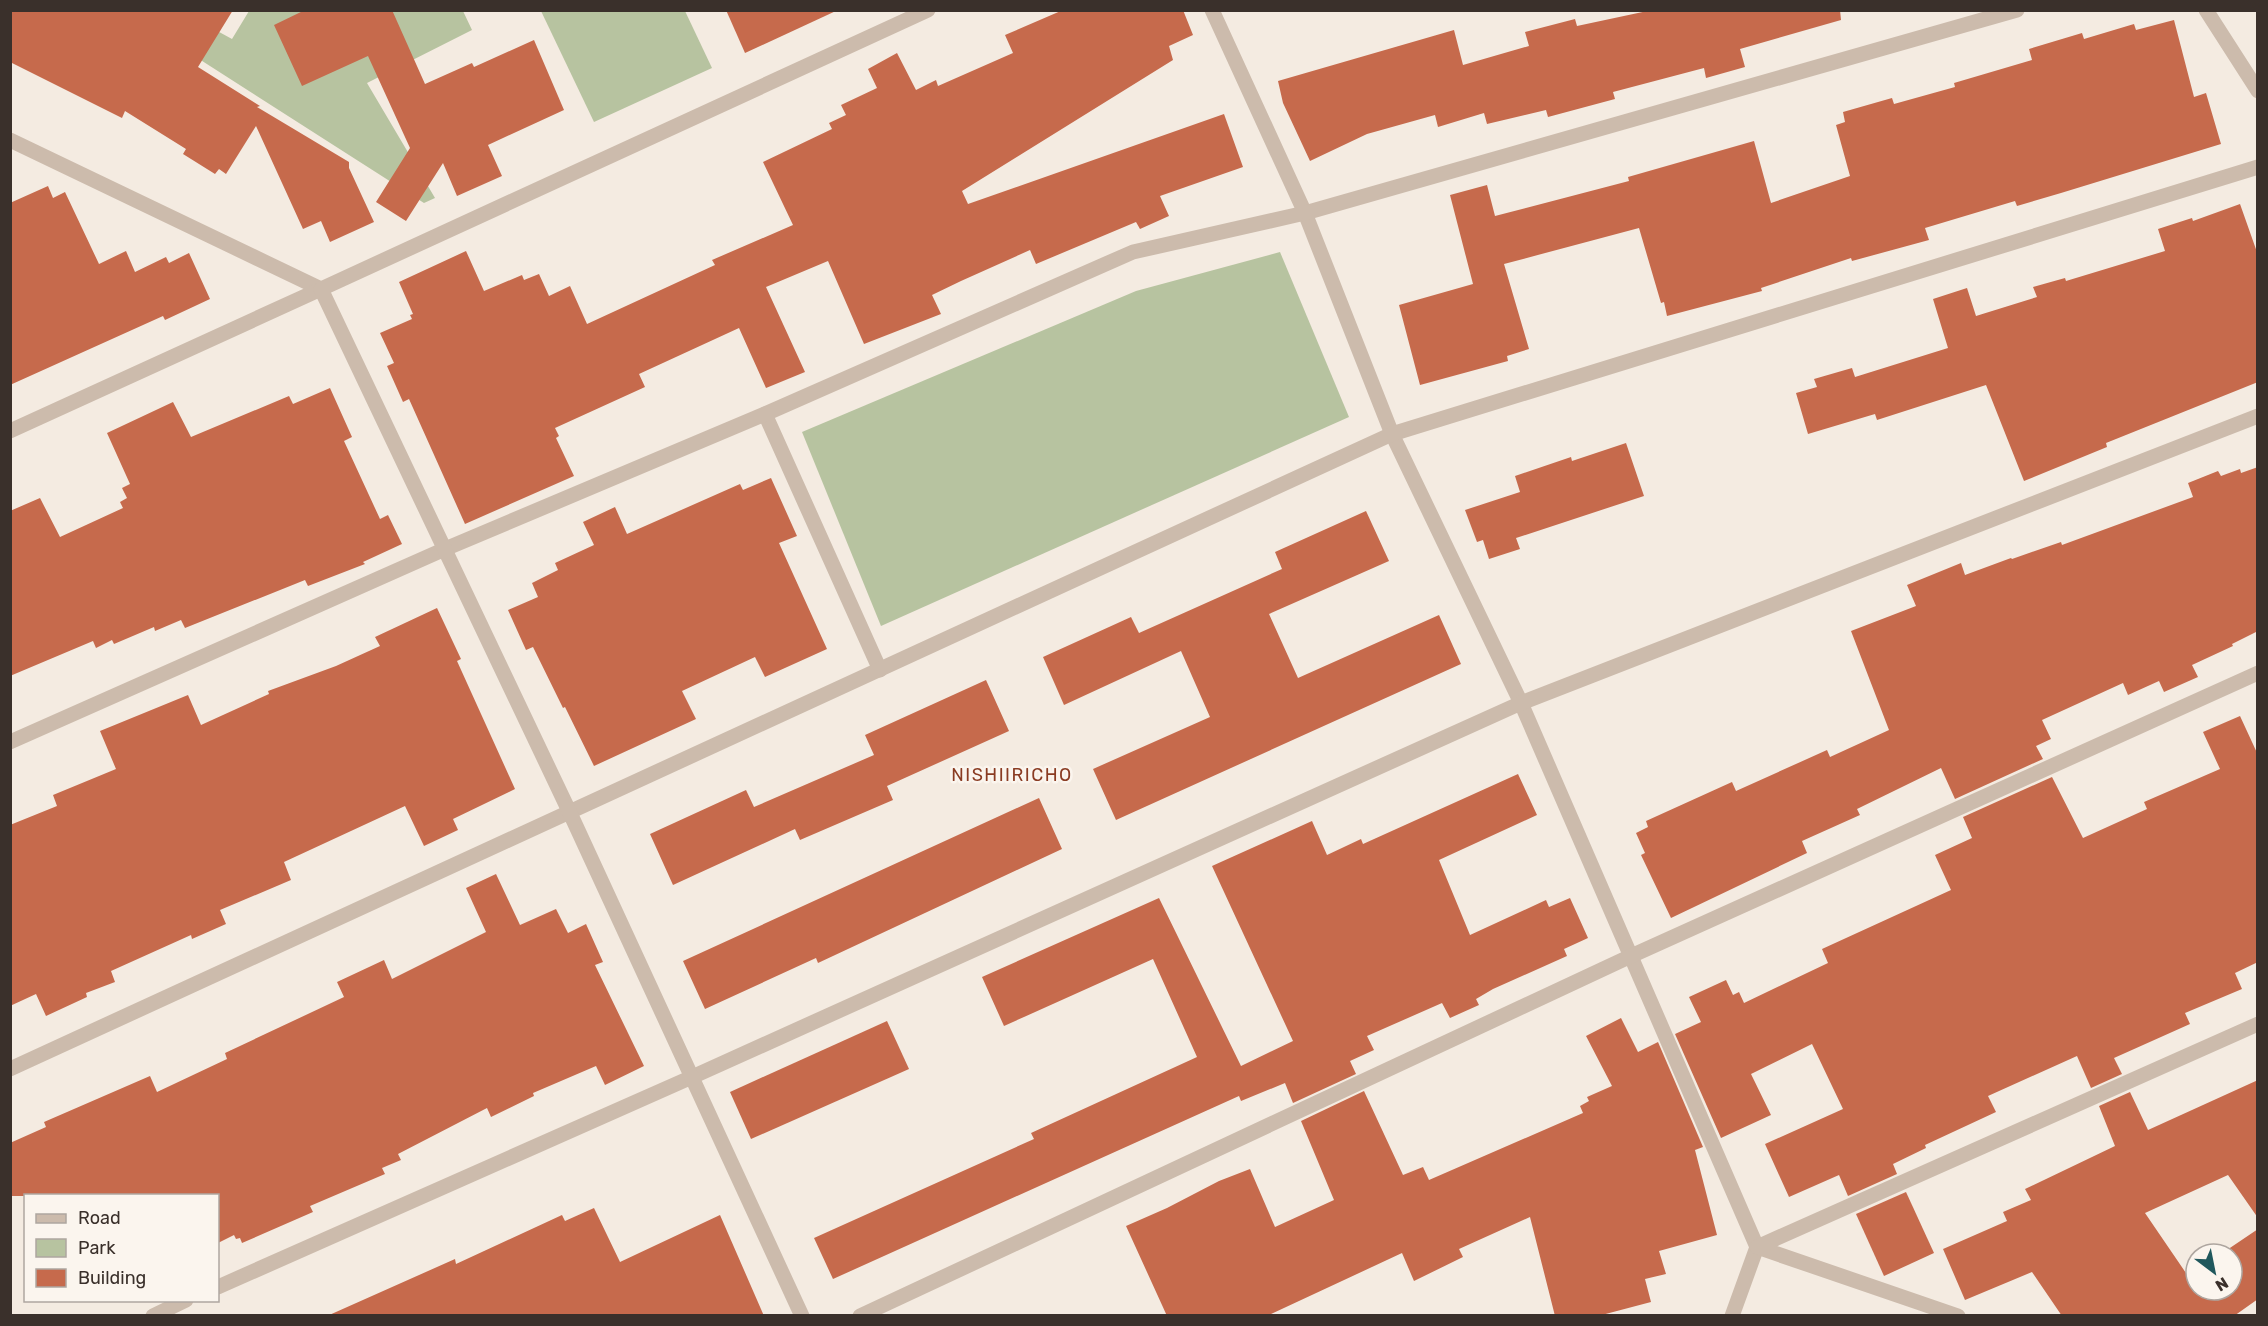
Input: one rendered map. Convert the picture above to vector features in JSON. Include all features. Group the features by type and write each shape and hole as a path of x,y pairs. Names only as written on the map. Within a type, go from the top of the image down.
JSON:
{"street":[{"path":"10,431 928,10"},
{"path":"1212,10 1305,213 1392,435 1521,703 1757,1247 1732,1316"},
{"path":"10,742 445,549 765,414 1133,252 1305,213 2017,10"},
{"path":"2206,10 2258,91"},
{"path":"10,140 321,289 570,813 802,1316"},
{"path":"10,1069 1392,435 2258,167"},
{"path":"765,414 880,670"},
{"path":"219,1287 692,1077 1521,703 2258,416"},
{"path":"860,1316 1631,956 2258,673"},
{"path":"1757,1247 2258,1024"},
{"path":"1757,1247 1958,1316"},
{"path":"153,1316 182,1302"}],"green space":[{"path":"249,11 463,11 472,30 367,83 435,198 424,203 171,41 188,15 232,39"},
{"path":"541,11 685,11 712,68 594,122"},
{"path":"1280,252 1349,417 881,626 802,432 1136,291"}],"building":[{"path":"10,10 233,10 198,67 260,106 257,107 349,162 349,168 374,222 330,242 321,221 303,229 256,126 226,174 219,169 215,174 183,154 186,149 125,111 122,118 10,62"},
{"path":"305,10 392,10 425,84 472,63 474,67 534,40 564,110 488,145 502,176 457,196 443,163 406,221 376,202 410,148 368,56 302,86 274,25"},
{"path":"726,10 838,10 745,53"},
{"path":"1063,10 1183,10 1193,35 1169,46 1173,60 962,191 968,204 1224,114 1243,167 1160,196 1169,216 1140,229 1136,222 1036,264 1030,250 961,281 932,295 941,314 864,344 828,261 766,287 805,372 766,388 739,328 639,374 645,387 555,428 559,436 556,438 574,476 465,524 409,399 403,402 387,366 394,363 380,333 412,319 410,315 413,314 399,282 466,251 484,291 522,275 524,280 539,274 549,296 570,286 587,324 715,265 712,260 793,225 763,162 832,129 829,123 846,115 841,105 877,88 868,69 897,53 916,90 936,80 938,86 1013,53 1005,35"},
{"path":"1652,10 1840,10 1841,20 1740,49 1745,67 1706,78 1704,68 1613,92 1615,99 1548,117 1546,110 1487,124 1484,113 1438,127 1435,115 1367,134 1310,161 1283,103 1278,81 1454,30 1463,65 1529,46 1525,32 1575,19 1577,26"},
{"path":"2174,20 2194,97 2206,93 2221,144 2017,206 2015,201 1925,228 1929,240 1852,261 1851,258 1761,288 1762,291 1667,316 1639,228 1504,264 1529,349 1507,356 1508,361 1420,385 1399,305 1473,284 1450,195 1487,185 1495,216 1629,181 1628,177 1754,141 1771,203 1850,176 1836,125 1845,122 1843,112 1892,98 1894,104 1955,87 1954,83 2032,60 2029,49 2082,33 2084,39 2134,24 2136,30"},
{"path":"48,186 53,198 65,192 99,264 126,251 135,272 166,257 169,263 189,253 210,299 165,320 163,316 10,385 10,203"},
{"path":"2240,204 2258,255 2258,382 2106,443 2107,447 2024,481 1986,385 1877,420 1875,414 1808,434 1796,393 1817,387 1814,379 1852,368 1855,377 1948,348 1933,299 1967,288 1976,316 2037,297 2033,287 2065,278 2066,281 2165,251 2158,229 2192,218 2193,221"},
{"path":"330,388 352,437 344,441 380,519 388,515 402,544 363,562 365,564 308,586 305,580 185,628 181,620 155,631 154,627 114,644 112,640 96,648 93,641 10,676 10,511 40,498 60,537 123,508 120,502 127,498 122,488 130,484 107,433 173,402 191,437 289,396 293,404"},
{"path":"1626,443 1644,496 1516,538 1520,549 1489,559 1483,540 1477,542 1465,510 1520,492 1515,476 1571,457 1572,461"},
{"path":"2258,467 2258,631 2232,644 2233,646 2192,665 2198,677 2164,692 2159,681 2128,695 2123,683 2042,720 2051,739 2036,746 2043,759 1955,799 1941,768 1857,809 1860,815 1802,841 1807,853 1671,918 1641,855 1645,853 1636,833 1648,827 1646,821 1732,782 1736,791 1827,750 1830,757 1889,730 1851,631 1916,606 1907,585 1961,563 1965,575 2061,542 2062,545 2193,497 2188,483 2218,471 2221,476 2240,469 2241,473"},
{"path":"771,478 797,536 779,543 827,649 765,677 755,657 682,691 696,719 594,766 533,647 526,650 508,610 538,597 532,583 558,570 555,563 594,545 583,522 615,507 627,534 740,484 743,490"},
{"path":"1366,511 1389,561 1269,614 1298,678 1439,615 1461,664 1116,820 1093,769 1210,717 1181,651 1064,705 1043,657 1131,617 1139,633 1282,569 1275,552"},
{"path":"437,608 461,659 457,661 515,789 453,819 458,830 424,846 405,806 284,862 291,880 220,910 226,924 192,939 191,935 111,971 115,982 86,993 87,997 46,1016 36,994 10,1006 10,825 57,806 53,795 116,769 100,731 188,695 201,725 269,694 268,691 336,666 380,646 375,637"},
{"path":"986,680 1009,731 887,786 893,800 800,840 795,829 673,885 650,834 746,790 754,807 874,755 865,735"},
{"path":"2240,716 2258,755 2258,962 2235,973 2242,989 2185,1013 2190,1024 2114,1058 2122,1074 2091,1088 2077,1056 1988,1096 1996,1112 1925,1145 1926,1148 1893,1164 1897,1174 1848,1196 1839,1175 1789,1197 1765,1144 1843,1109 1812,1044 1751,1074 1771,1115 1721,1138 1675,1034 1701,1022 1689,997 1726,980 1733,995 1739,992 1744,1003 1828,963 1822,949 1951,890 1935,855 1972,838 1963,817 2052,777 2083,838 2147,809 2144,802 2220,769 2203,732"},
{"path":"1518,774 1537,815 1439,860 1470,935 1546,900 1549,907 1570,898 1588,938 1564,949 1567,956 1493,989 1476,999 1479,1005 1450,1018 1442,1003 1367,1036 1374,1050 1350,1061 1356,1074 1293,1103 1285,1083 1241,1101 1239,1096 833,1279 814,1238 1034,1139 1031,1133 1197,1057 1153,959 1004,1026 982,977 1159,898 1241,1066 1293,1041 1212,866 1312,821 1327,855 1361,839 1363,844"},
{"path":"1039,798 1062,849 818,963 816,958 705,1009 683,961"},
{"path":"496,874 520,925 556,909 568,933 586,924 603,962 595,965 644,1066 605,1085 596,1066 533,1093 534,1096 491,1117 487,1108 398,1154 401,1160 382,1168 385,1174 310,1206 313,1212 242,1243 240,1238 236,1239 234,1235 219,1242 219,1194 24,1194 24,1196 10,1196 10,1143 46,1127 44,1122 150,1076 157,1092 227,1059 225,1053 344,997 337,982 384,960 392,979 486,932 466,888"},
{"path":"1621,1018 1638,1052 1658,1042 1703,1147 1695,1150 1717,1235 1659,1251 1666,1274 1645,1279 1651,1302 1598,1316 1555,1316 1530,1217 1459,1249 1463,1257 1414,1281 1402,1253 1267,1316 1167,1316 1126,1226 1219,1181 1250,1169 1275,1227 1334,1200 1301,1121 1364,1091 1403,1175 1423,1167 1429,1180 1583,1113 1580,1106 1589,1101 1587,1097 1612,1086 1586,1036"},
{"path":"887,1021 909,1069 751,1139 730,1092"},
{"path":"2258,1080 2258,1218 2228,1175 2145,1213 2184,1270 2184,1302 2244,1302 2244,1242 2239,1242 2258,1229 2258,1299 2234,1316 2062,1316 2032,1272 1965,1300 1943,1249 2007,1221 2003,1212 2031,1200 2025,1189 2115,1146 2099,1106 2130,1092 2148,1130"},
{"path":"1906,1192 1934,1253 1884,1276 1856,1214"},
{"path":"594,1208 620,1262 720,1215 764,1316 327,1316 455,1259 456,1264 562,1215 565,1221"}],"district":[{"name":"NISHIIRICHO","path":"1012,775"}]}
